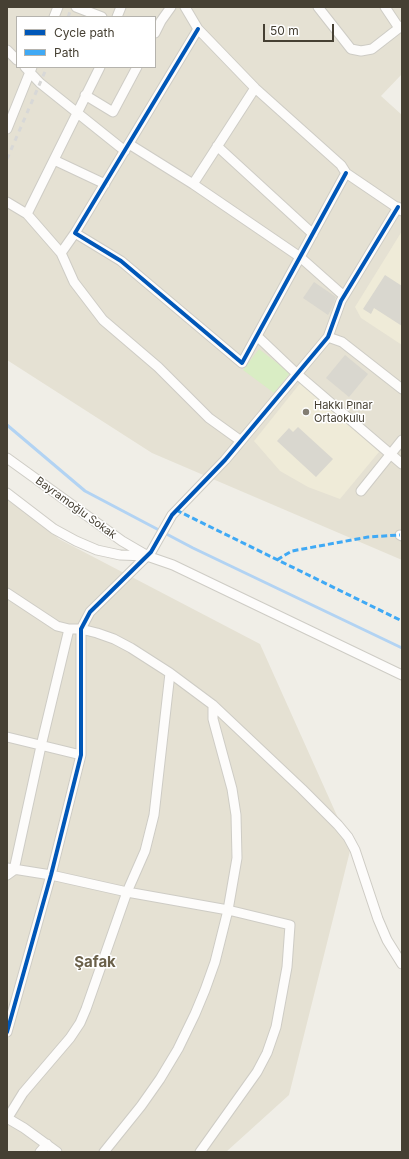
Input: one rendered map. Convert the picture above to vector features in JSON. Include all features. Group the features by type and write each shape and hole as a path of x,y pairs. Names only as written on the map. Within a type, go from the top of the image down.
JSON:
{"street":[{"path":"76,7 99,16"},
{"path":"156,31 171,7"},
{"path":"7,1032 51,875 81,756 81,629 90,612 149,554 172,515 225,460 328,337 341,301 400,209 346,173 341,165 255,88 198,29 185,7"},
{"path":"318,7 351,49 361,51 372,49 401,27 385,7"},
{"path":"61,253 105,184 198,29"},
{"path":"7,50 16,59"},
{"path":"29,68 40,83 76,113 127,148 193,184 300,257 344,296"},
{"path":"7,129 29,68"},
{"path":"27,214 99,68"},
{"path":"85,96 113,112 136,68"},
{"path":"193,184 255,88"},
{"path":"218,146 313,234"},
{"path":"54,160 105,184"},
{"path":"75,233 121,261 242,363 346,173"},
{"path":"7,202 27,214 61,253 74,282 103,320 158,367 209,418 241,441"},
{"path":"257,336 297,374 402,464"},
{"path":"328,337 342,342 402,389"},
{"path":"361,491 402,440"},
{"name":"Bayramoğlu Sokak","path":"7,458 110,533 149,554"},
{"path":"7,493 54,530 76,541 108,553 120,555 149,554 402,675"},
{"path":"7,593 47,621 57,626 69,629 81,629 114,639 170,673 213,705 302,789 348,837 356,850 378,919 387,940 402,964"},
{"path":"69,629 9,871 51,875 127,892 228,910 290,925 287,967 276,1027 267,1053 257,1072 200,1152"},
{"path":"57,1152 24,1128 7,1119 23,1093 70,1038 80,1023 127,892 145,852 151,829 170,673"},
{"path":"104,1152 141,1106 178,1050 195,1014 215,962 228,910 237,858 238,838 232,789 213,719 213,705"},
{"path":"7,737 81,756"},
{"path":"40,1152 47,1144"}],"shaded area":[{"path":"7,7 402,7 402,74 381,96 402,115 402,560 152,453 7,360"},
{"path":"402,231 402,345 361,318 355,307"},
{"name":"Hakkı Pınar Ortaokulu","path":"301,382 379,452 340,499 308,487 280,471 254,441"},
{"path":"7,490 59,539 260,644 351,847 289,1095 226,1152 7,1152"}],"green space":[{"path":"259,349 290,373 274,393 243,370"}],"building":[{"path":"385,275 402,286 402,326 374,308 371,314 363,309"},
{"path":"314,282 336,297 328,315 303,298"},
{"path":"345,355 368,374 349,397 326,378"},
{"path":"298,427 333,459 316,477 277,441 289,428 293,432"}],"waterway":[{"path":"7,425 85,491 193,548 402,648"}],"railway":[{"path":"68,16 72,7"},
{"path":"7,159 47,68"}],"marked path":[{"path":"176,510 402,621"},
{"path":"277,560 292,551 368,537 400,535"}],"cycle path":[{"path":"198,29 75,233 121,261 242,363 346,173"},
{"path":"7,1032 51,875 81,755 81,629 90,612 151,552 172,515 225,460 328,337 341,301 398,207"}],"place":[{"name":"Hakkı Pınar Ortaokulu","path":"306,412"}],"district":[{"name":"Şafak","path":"95,962"}]}
